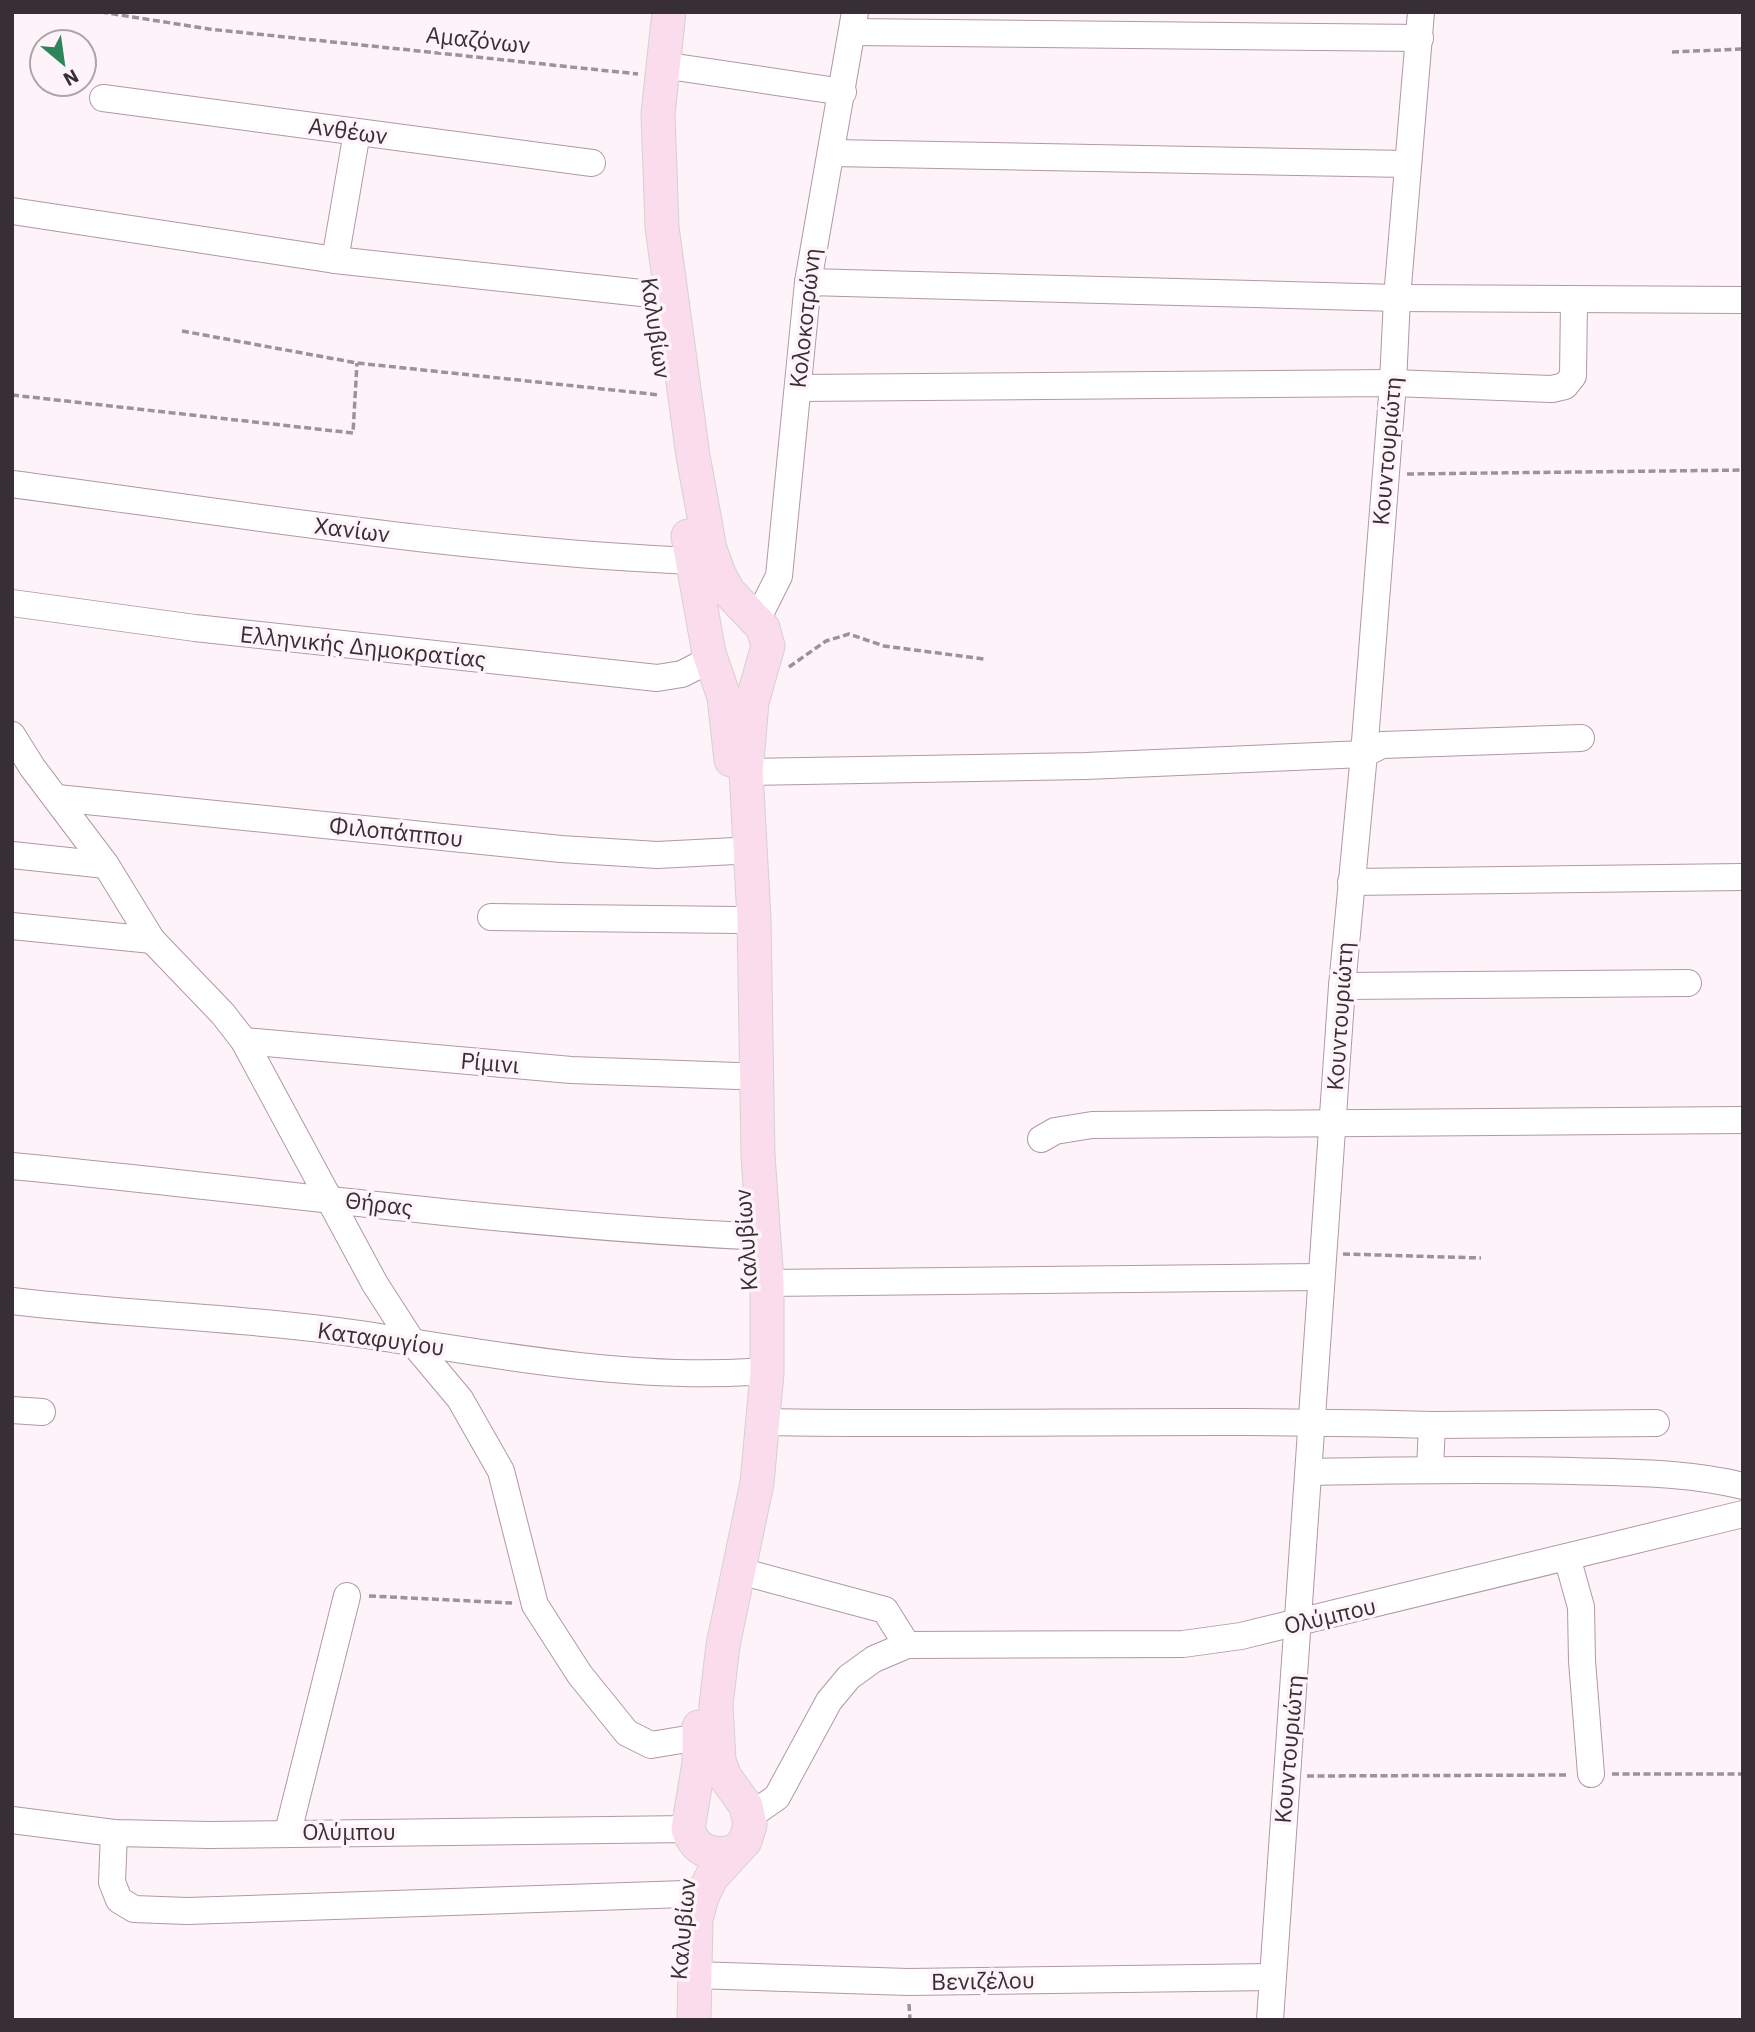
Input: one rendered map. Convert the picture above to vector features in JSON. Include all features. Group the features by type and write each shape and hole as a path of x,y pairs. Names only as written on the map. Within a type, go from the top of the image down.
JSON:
{"main road":[{"name":"Καλυβίων","path":"649,12 652,70 658,114 662,227 691,443 710,550 719,574 767,636 765,659 747,732 746,772 754,919 758,1155 767,1283 764,1422 740,1571 723,1645 716,1705 719,1761 725,1777 744,1807 745,1841 732,1852 711,1878 702,1897 696,1919 694,2020"},
{"name":"Καλυβίων","path":"669,12 652,70 640,164 643,229 665,395 693,561 711,655 724,697 738,920 737,1076 751,1328 750,1371 738,1481 707,1641 696,1788 689,1827 681,1920 677,2020"},
{"path":"754,620 733,616 724,619 712,632 711,655 721,671 738,676 756,670 765,659"},
{"path":"689,1827 704,1795 728,1793 744,1807"},
{"name":"Καλυβίων","path":"689,1827 704,1851 723,1854 732,1852"}],"street":[{"path":"854,22 1420,25"},
{"name":"Κολοκοτρώνη","path":"754,620 779,576 807,282 854,22"},
{"name":"Κουντουριώτη","path":"1270,2020 1286,1776 1300,1624 1342,986 1364,754 1407,164 1420,25"},
{"path":"652,70 843,92"},
{"name":"Ανθέων","path":"103,98 592,163"},
{"path":"335,260 357,132"},
{"path":"831,153 1407,164"},
{"path":"12,211 335,260 651,293"},
{"path":"807,282 1397,298 1743,300"},
{"path":"798,388 1393,383 1552,390 1565,386 1573,376 1574,301"},
{"name":"Χανίων","path":"12,484 470,544 601,557 693,561"},
{"name":"Ελληνικής Δημοκρατίας","path":"12,603 195,628 657,678 682,674 711,655"},
{"path":"12,735 32,767 106,865 152,940 223,1014 244,1041 327,1198 413,1343 460,1399 501,1471 535,1605 580,1675 626,1733 651,1745 699,1737"},
{"path":"746,772 1086,766 1364,754 1382,745 1581,738"},
{"name":"Φιλοπάππου","path":"57,798 561,849 657,855 735,851"},
{"path":"12,855 106,865"},
{"path":"1351,882 1743,877"},
{"path":"491,917 738,920"},
{"path":"12,926 152,940"},
{"path":"1342,986 1688,983"},
{"name":"Ρίμινι","path":"244,1041 571,1070 737,1076"},
{"path":"1041,1139 1055,1131 1092,1125 1743,1120"},
{"name":"Θήρας","path":"12,1166 327,1198 508,1221 746,1236"},
{"path":"767,1283 1322,1265"},
{"name":"Καταφυγίου","path":"12,1301 190,1316 595,1365 710,1374 750,1371"},
{"path":"12,1410 42,1412"},
{"path":"764,1422 1656,1423"},
{"path":"1430,1469 1432,1424"},
{"path":"1310,1472 1430,1469 1637,1473 1708,1477 1743,1486"},
{"name":"Ολύμπου","path":"907,1645 1183,1644 1300,1624 1743,1514"},
{"path":"1567,1557 1581,1607 1582,1661 1591,1774"},
{"path":"740,1571 885,1610 907,1645 874,1659 849,1677 829,1701 777,1797 744,1807"},
{"path":"288,1832 347,1596"},
{"name":"Ολύμπου","path":"12,1820 114,1833 209,1835 689,1827"},
{"path":"114,1833 113,1882 119,1900 134,1909 187,1911 685,1894"},
{"name":"Βενιζέλου","path":"694,1975 908,1982 1272,1977"}],"path":[{"name":"Αμαζόνων","path":"101,12 209,29 652,70"},
{"path":"1672,52 1743,49"},
{"path":"181,331 357,363 665,395"},
{"path":"12,395 353,433 357,363"},
{"path":"1384,474 1743,470"},
{"path":"765,659 782,669 793,666 826,641 849,634 884,646 985,659"},
{"path":"1322,1265 1481,1258"},
{"path":"347,1596 535,1605"},
{"path":"1286,1776 1743,1774"}]}
